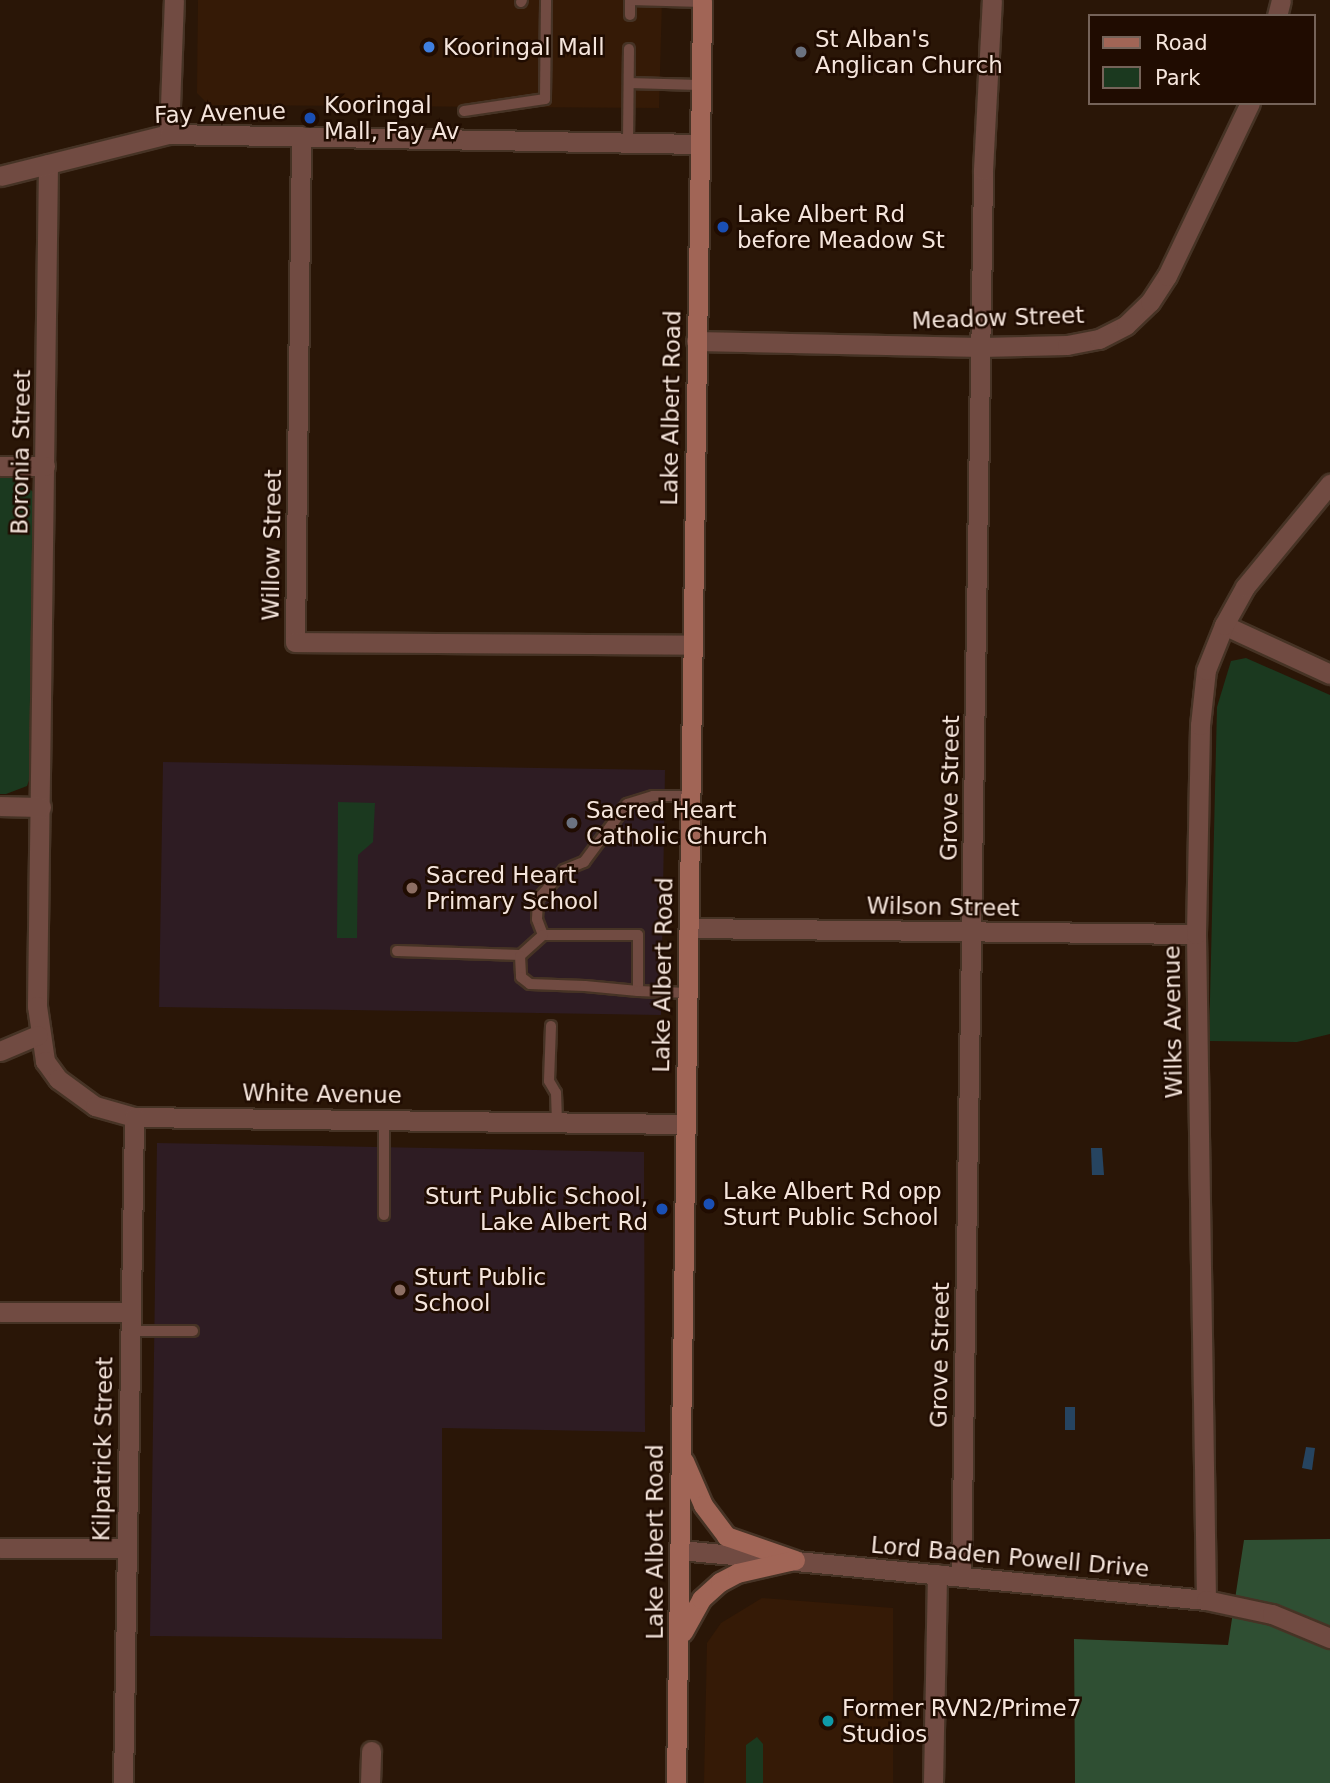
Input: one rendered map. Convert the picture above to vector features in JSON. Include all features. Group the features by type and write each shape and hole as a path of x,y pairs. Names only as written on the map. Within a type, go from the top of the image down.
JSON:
{"main road":[{"name":"Lake Albert Road","path":"676,1783 702,1"},
{"path":"680,1451 703,1505 726,1536 795,1560"},
{"path":"679,1640 701,1599 720,1582 737,1573 795,1560"}],"street":[{"path":"169,134 174,0"},
{"name":"Grove Street","path":"961,1576 985,92 992,0"},
{"name":"Meadow Street","path":"696,341 981,347 1067,345 1099,339 1126,325 1150,302 1167,276 1249,105"},
{"name":"Fay Avenue","path":"0,176 169,134 698,144"},
{"name":"Willow Street","path":"301,135 295,642 692,645"},
{"name":"Boronia Street","path":"38,1035 48,164"},
{"path":"0,466 45,466"},
{"name":"Wilks Avenue","path":"1206,1600 1196,934 1200,726 1206,670 1224,625 1245,587 1330,484"},
{"path":"1224,625 1330,674"},
{"path":"0,806 41,807"},
{"name":"Wilson Street","path":"689,928 1196,934"},
{"path":"0,1051 38,1035"},
{"name":"White Avenue","path":"38,1035 45,1061 73,1091 95,1107 134,1117 686,1124"},
{"name":"Kilpatrick Street","path":"123,1783 134,1117"},
{"path":"0,1312 130,1322"},
{"path":"0,1548 126,1548"},
{"name":"Lord Baden Powell Drive","path":"680,1550 1206,1600 1272,1614 1330,1638"},
{"path":"933,1783 937,1574"},
{"path":"370,1783 371,1751"}],"lane":[{"path":"464,111 545,99 546,0"},
{"path":"630,15 630,0 702,1"},
{"path":"628,142 629,49"},
{"path":"629,83 699,85"},
{"path":"543,935 537,919 538,899 564,870 590,855 628,804 653,796 691,796"},
{"path":"397,951 521,955 543,935 638,936 638,991"},
{"path":"521,955 522,977 530,984 688,993"},
{"path":"551,1026 549,1081 556,1093 558,1122"},
{"path":"384,1120 384,1215"},
{"path":"130,1322 193,1331"}],"shaded area":[{"name":"Kooringal Mall","path":"198,0 662,0 659,108 209,105 197,93"},
{"name":"Sacred Heart Primary School","path":"163,762 665,770 661,1015 159,1007"},
{"name":"Sturt Public School","path":"157,1143 644,1152 645,1432 442,1428 442,1639 150,1636"},
{"path":"762,1598 893,1608 893,1783 704,1783 707,1643 721,1623"}],"green space":[{"path":"0,477 18,477 34,493 32,772 27,786 6,794 0,794"},
{"path":"1246,658 1330,695 1330,1034 1297,1042 1209,1041 1217,707 1231,661"},
{"path":"338,802 375,803 373,842 358,855 357,938 337,938"},
{"path":"1330,1539 1330,1783 1075,1783 1074,1639 1228,1645 1244,1540"},
{"path":"757,1737 763,1744 763,1783 746,1783 746,1745"}],"water":[{"path":"1091,1148 1102,1148 1104,1175 1092,1175"},
{"path":"1065,1407 1075,1407 1075,1430 1065,1430"},
{"path":"1306,1447 1315,1448 1312,1470 1302,1468"}],"place":[{"name":"Kooringal Mall","path":"429,47"},
{"name":"St Alban's Anglican Church","path":"801,52"},
{"name":"Kooringal Mall, Fay Av","path":"310,118"},
{"name":"Lake Albert Rd before Meadow St","path":"723,227"},
{"name":"Sacred Heart Catholic Church","path":"572,823"},
{"name":"Sacred Heart Primary School","path":"412,888"},
{"name":"Lake Albert Rd opp Sturt Public School","path":"709,1204"},
{"name":"Sturt Public School, Lake Albert Rd","path":"662,1209"},
{"name":"Sturt Public School","path":"400,1290"},
{"name":"Former RVN2/Prime7 Studios","path":"828,1721"}]}
